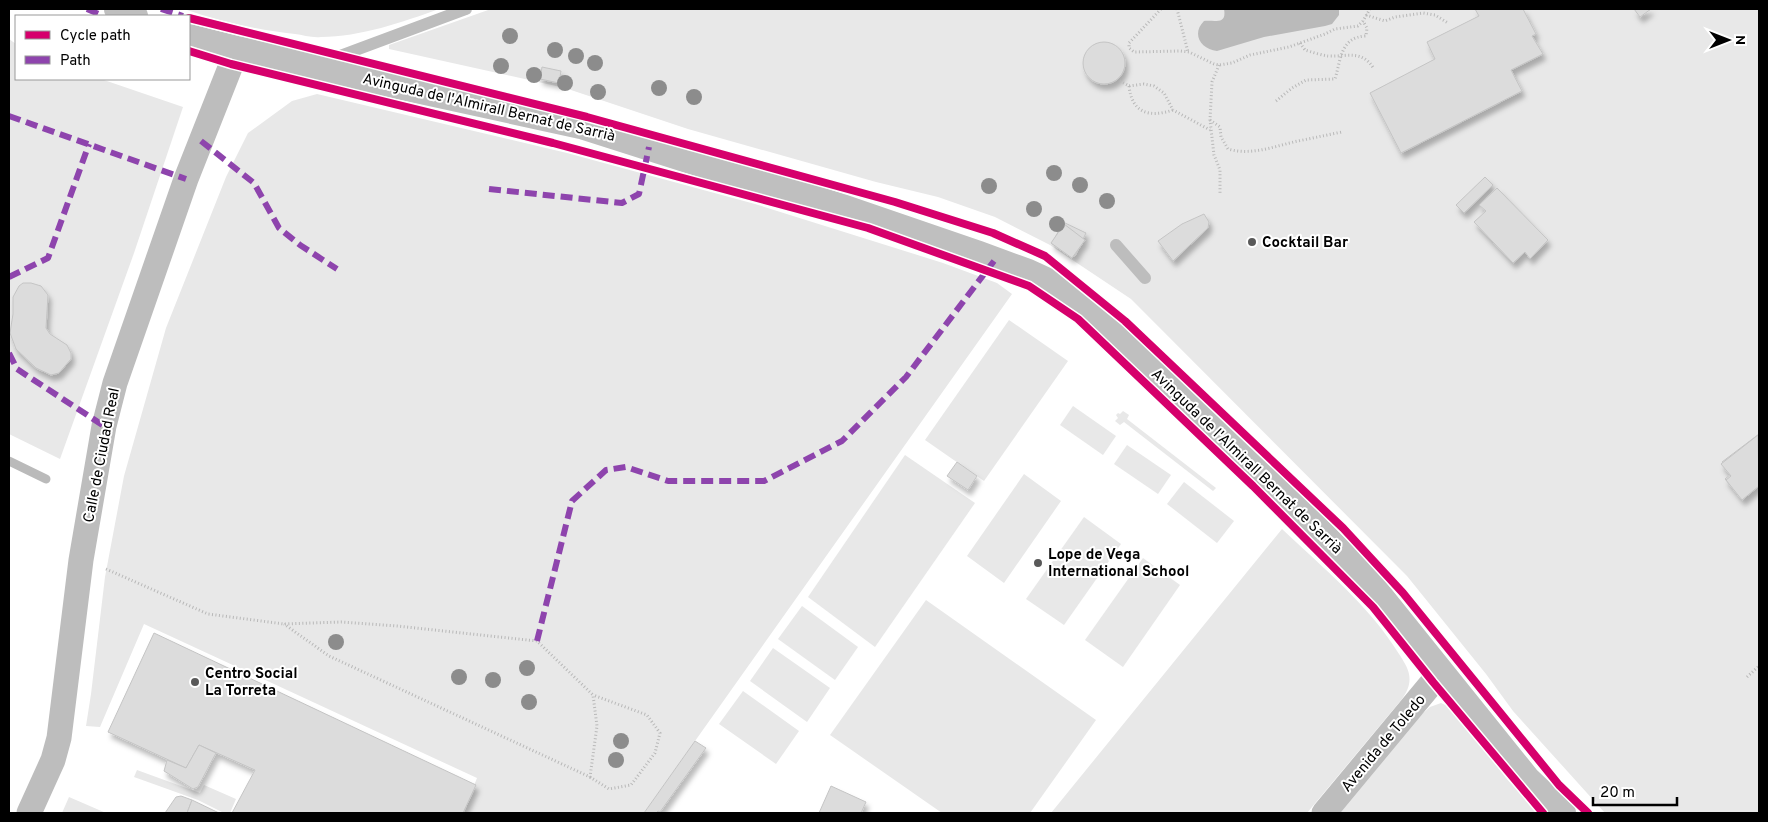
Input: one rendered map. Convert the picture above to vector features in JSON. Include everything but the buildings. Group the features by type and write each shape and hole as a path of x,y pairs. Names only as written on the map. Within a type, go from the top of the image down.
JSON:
{"street":[{"path":"118,9 132,15"},
{"name":"Avinguda de l'Almirall Bernat de Sarrià","path":"190,38 581,125 842,208 1028,274 1065,290 1190,403 1363,576 1527,780 1562,813"},
{"name":"Calle de Ciudad Real","path":"29,813 53,760 59,738 81,560 104,426 115,383 186,179 237,50"},
{"name":"Avenida de Toledo","path":"1324,813 1441,672"}],"lane":[{"path":"312,66 466,9"},
{"path":"1116,245 1145,278"}],"path":[{"path":"1161,9 1129,43 1129,48 1134,52 1180,50 1219,65 1232,63 1250,54 1300,43 1334,29 1358,26 1370,9"},
{"path":"1177,9 1189,52"},
{"path":"1366,15 1385,21 1422,11 1435,15 1448,23"},
{"path":"1276,101 1306,80 1335,79 1344,47 1359,36 1366,36 1367,28 1363,21"},
{"path":"1300,43 1305,50 1328,56 1341,54 1361,56 1369,60 1374,69"},
{"path":"1219,65 1212,82 1210,130 1214,155 1220,170 1220,194"},
{"path":"1120,81 1129,86 1144,84 1154,86 1164,93 1173,110 1210,130"},
{"path":"1129,86 1130,96 1134,104 1144,112 1155,114 1173,110"},
{"path":"1210,120 1220,127 1221,137 1228,149 1237,152 1273,148 1342,132"},
{"path":"81,560 208,614 284,624 341,622 537,641 593,695 647,715 660,732 655,753 631,785 609,789 590,777 329,656 284,624"},
{"path":"1747,677 1759,666"},
{"path":"590,777 597,726 593,695"}],"shaded area":[{"path":"184,9 439,9 366,32 311,37 224,21"},
{"path":"491,9 1759,9 1759,813 1605,813 1513,711 1486,674 1407,576 1131,299 1050,245 995,217 938,197 876,182 688,129 565,88 389,49 389,45"},
{"path":"1224,9 1339,9 1339,15 1332,24 1325,26 1264,37 1217,51 1211,50 1202,44 1198,31 1204,21 1222,20"},
{"path":"9,39 15,43 15,80 104,80 183,107 134,253 60,459 9,434"},
{"path":"317,94 567,153 755,204 943,263 997,283 1012,294 644,813 463,813 477,778 144,624 100,727 86,726 105,577 124,476 166,328 226,177 248,133 292,101"},
{"path":"1009,320 1068,361 984,481 925,440"},
{"path":"1073,406 1116,436 1103,455 1060,425"},
{"path":"1123,411 1129,415 1127,419 1216,488 1213,491 1124,422 1120,425 1115,421 1118,418 1116,415"},
{"path":"1127,445 1171,475 1158,494 1114,464"},
{"path":"905,455 975,503 875,647 808,597"},
{"path":"1024,474 1061,501 1004,583 967,556"},
{"path":"1184,482 1234,521 1217,543 1167,504"},
{"path":"1084,517 1121,544 1064,625 1026,599"},
{"path":"1282,529 1360,603 1387,636 1408,672 1409,684 1402,699 1307,813 1051,813"},
{"path":"1143,558 1180,585 1123,667 1085,640"},
{"path":"926,600 1096,720 1030,813 942,813 830,735"},
{"path":"802,606 858,647 835,680 778,639"},
{"path":"773,648 830,688 807,722 750,681"},
{"path":"743,691 799,731 776,764 719,724"},
{"path":"1441,703 1452,708 1506,778 1537,813 1338,813 1420,716 1430,707"},
{"path":"137,770 200,793 204,785 236,799 230,813 224,813 198,800 134,777"},
{"path":"69,797 106,813 62,813"}],"waterway":[{"path":"9,461 46,479"}],"marked path":[{"path":"87,9 101,15"},
{"path":"161,9 180,15"},
{"path":"9,116 186,179"},
{"path":"201,141 254,183 279,228 300,245 337,269"},
{"path":"9,277 48,258 89,144"},
{"path":"489,189 622,203 639,194 649,147"},
{"path":"537,641 572,501 606,470 626,467 668,481 764,481 842,441 906,377 994,261"},
{"path":"9,353 17,369 104,426"}],"cycle path":[{"path":"190,18 587,117 895,202 993,233 1045,256 1125,321 1343,528 1403,593 1559,785 1588,813"},
{"path":"190,51 231,64 553,143 868,228 1029,286 1078,319 1253,486 1373,607 1543,813"}],"place":[{"name":"Cocktail Bar","path":"1252,242"},
{"name":"Lope de Vega International School","path":"1038,563"},
{"name":"Centro Social La Torreta","path":"195,682"}]}
